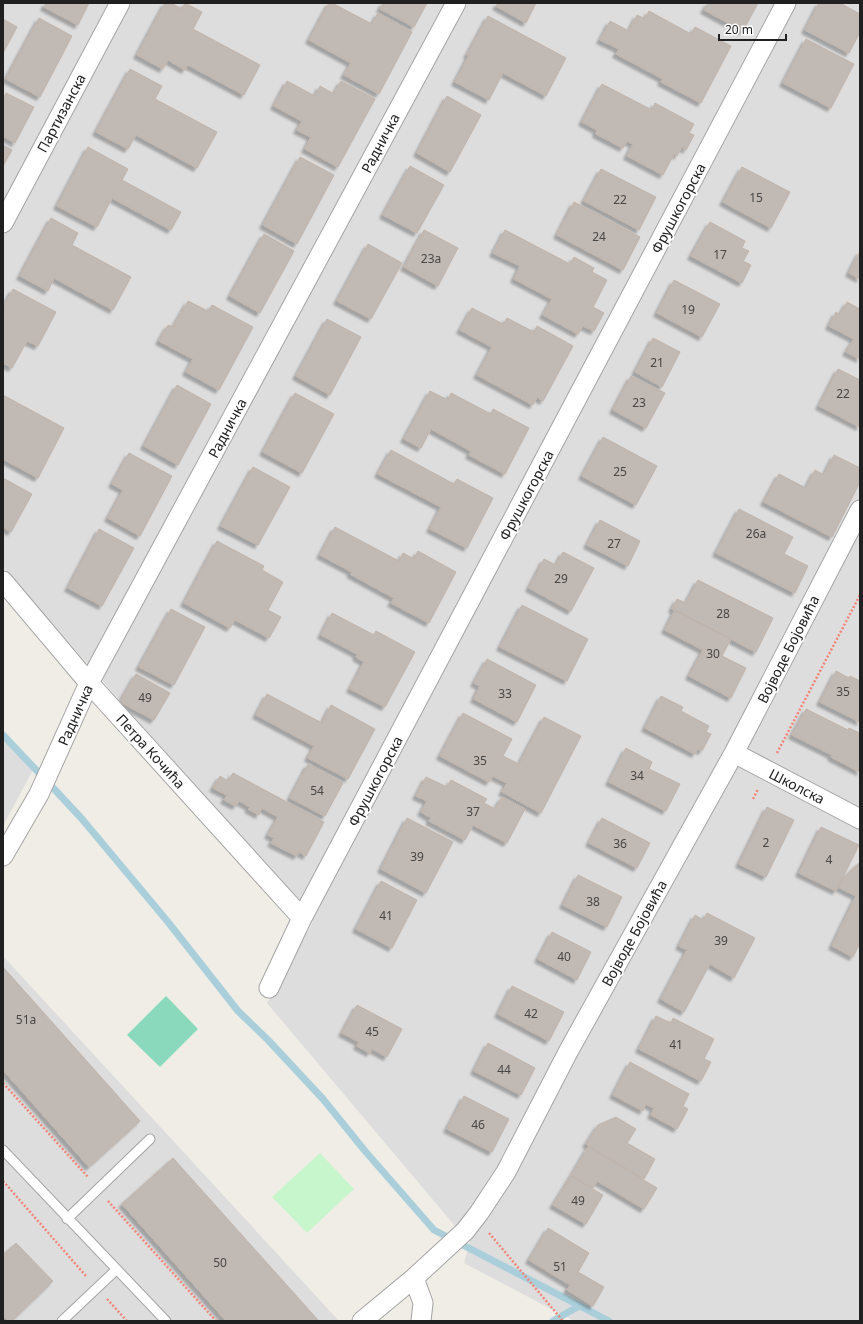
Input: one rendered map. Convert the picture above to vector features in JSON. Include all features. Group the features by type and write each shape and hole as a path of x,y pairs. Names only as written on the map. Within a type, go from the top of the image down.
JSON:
{"street":[{"name":"Партизанска","path":"3,223 120,3"},
{"name":"Радничка","path":"3,856 39,794 89,683 456,3"},
{"name":"Фрушкогорска","path":"269,988 302,918 786,3"},
{"name":"Војводе Бојовића","path":"362,1321 444,1251 470,1224 506,1172 568,1052 734,753 860,510"},
{"name":"Петра Кочића","path":"3,581 89,683 302,918"},
{"name":"Школска","path":"734,753 860,818"},
{"path":"414,1278 423,1303 421,1321"}],"lane":[{"path":"67,1218 150,1139"},
{"path":"3,1150 166,1321"},
{"path":"3,1165 10,1157"},
{"path":"62,1321 116,1270"}],"path":[{"path":"752,799 860,595"},
{"path":"3,1181 127,1321"},
{"path":"470,1224 516,1265 563,1321"}],"shaded area":[{"path":"3,3 860,3 860,1321 574,1321 464,1263 470,1241 455,1226 267,1003 313,922 3,567"},
{"path":"3,737 33,770 3,826"},
{"path":"3,956 339,1321 3,1321"}],"green space":[{"path":"166,996 198,1029 160,1067 127,1035"},
{"path":"320,1153 354,1189 307,1233 272,1197"}],"building":[{"path":"46,3 89,3 78,25 44,7"},
{"path":"165,3 171,3 182,9 185,3 202,12 193,29 260,65 244,95 188,65 185,70 168,60 163,69 137,55"},
{"path":"329,3 332,3 372,24 378,13 412,32 379,94 344,75 351,63 309,40"},
{"path":"383,3 427,3 414,27 380,9"},
{"path":"498,3 536,3 526,23 496,6"},
{"path":"708,3 758,3 743,31 704,10"},
{"path":"819,3 840,3 860,14 860,32 849,53 805,30"},
{"path":"649,11 691,34 695,27 731,46 701,103 661,82 663,79 616,54 619,49 600,40 610,21 629,31 637,15 645,19"},
{"path":"488,16 566,58 546,96 503,73 489,100 455,82 469,55 467,55"},
{"path":"39,18 72,36 40,97 6,79"},
{"path":"3,19 17,27 3,53"},
{"path":"806,39 854,64 831,108 783,83"},
{"path":"130,69 162,86 155,99 217,132 197,168 136,135 128,149 96,132"},
{"path":"287,81 315,96 320,86 334,94 341,81 375,99 338,167 305,149 311,137 297,130 302,121 274,106"},
{"path":"602,84 652,110 655,103 694,124 689,133 694,135 686,150 682,147 677,156 674,154 663,175 627,156 633,144 627,141 623,148 596,134 597,130 582,122"},
{"path":"6,93 34,107 15,143 3,136 3,99"},
{"path":"447,96 481,115 450,172 417,153"},
{"path":"3,145 12,150 3,166"},
{"path":"88,147 128,169 122,180 181,212 171,230 112,198 97,227 57,206"},
{"path":"300,157 334,175 297,244 263,225"},
{"path":"410,166 444,185 417,233 383,215"},
{"path":"742,167 790,192 771,228 723,202"},
{"path":"601,169 656,197 639,230 584,201"},
{"path":"574,202 640,237 623,270 557,235"},
{"path":"51,218 78,233 72,245 131,277 113,310 54,278 48,291 20,276"},
{"path":"710,222 745,241 742,248 749,251 743,261 751,265 742,283 691,256"},
{"path":"424,230 458,248 438,286 404,267"},
{"path":"505,230 570,264 574,257 594,268 592,272 607,280 593,307 604,313 594,331 583,326 578,334 543,315 552,299 514,279 520,266 493,253"},
{"path":"264,234 294,251 260,313 230,296"},
{"path":"368,244 402,263 371,319 337,301"},
{"path":"860,251 860,279 849,273"},
{"path":"674,280 720,304 702,337 657,313"},
{"path":"13,289 56,312 38,346 27,341 12,368 3,363 3,308"},
{"path":"188,301 208,311 212,305 253,327 219,390 186,372 193,359 159,341 168,325 173,327"},
{"path":"847,302 860,309 860,359 846,352 854,339 829,326 836,312 840,315"},
{"path":"472,308 503,324 507,318 534,332 537,326 573,346 543,401 537,397 533,405 477,375 492,347 460,330"},
{"path":"327,319 361,337 330,395 296,376"},
{"path":"653,338 680,352 662,387 635,372"},
{"path":"838,369 860,380 860,427 819,406"},
{"path":"631,376 665,393 646,428 613,410"},
{"path":"177,385 211,404 178,465 144,446"},
{"path":"430,391 448,400 451,393 491,414 493,409 529,428 505,474 469,455 471,451 431,429 421,448 404,439"},
{"path":"295,393 334,414 302,473 263,452"},
{"path":"3,395 64,428 38,478 3,459"},
{"path":"603,437 657,466 636,505 582,476"},
{"path":"391,450 454,484 457,479 493,498 467,548 430,529 441,507 378,474"},
{"path":"129,453 172,476 140,536 108,518 123,490 112,484"},
{"path":"834,455 860,468 860,482 832,537 764,502 779,474 806,488 815,470 824,475"},
{"path":"253,467 290,487 258,545 221,526"},
{"path":"3,478 32,494 11,532 3,527"},
{"path":"739,509 793,537 784,554 808,566 795,593 716,553"},
{"path":"600,520 640,541 628,566 587,545"},
{"path":"335,527 399,561 403,553 414,559 418,551 456,572 429,623 391,603 394,598 350,574 352,572 320,555"},
{"path":"99,529 134,548 102,606 68,588"},
{"path":"217,541 264,566 262,570 283,582 268,610 281,617 269,638 235,620 230,628 184,603"},
{"path":"563,552 594,568 571,611 529,588 544,559 556,565"},
{"path":"698,580 773,618 756,652 672,609 677,599 686,603"},
{"path":"522,605 588,639 567,681 500,647"},
{"path":"171,609 205,627 174,685 139,667"},
{"path":"675,610 731,639 722,656 746,668 731,698 689,676 703,650 665,630"},
{"path":"332,613 374,635 376,631 415,652 385,707 350,689 364,662 356,657 357,654 321,635"},
{"path":"487,659 536,685 517,722 474,699 480,686 474,683"},
{"path":"836,671 849,678 850,676 860,681 860,722 820,702"},
{"path":"136,674 170,693 154,720 120,702"},
{"path":"267,694 322,723 331,705 375,729 348,779 308,758 314,746 256,715"},
{"path":"661,696 683,707 681,711 709,726 706,732 711,734 702,751 698,749 695,754 645,728"},
{"path":"806,709 848,730 849,728 860,733 860,772 831,757 832,755 792,735"},
{"path":"463,713 512,739 503,756 519,764 544,717 581,736 541,813 502,792 507,783 493,776 489,782 440,756"},
{"path":"626,748 652,762 649,769 680,784 666,811 609,782"},
{"path":"308,764 343,783 325,816 290,798"},
{"path":"233,773 324,822 306,856 299,852 297,856 271,843 274,838 268,835 278,817 262,808 259,815 248,809 250,807 239,801 236,806 224,800 227,795 213,788 220,776 228,781"},
{"path":"426,777 447,787 451,780 487,799 484,803 495,809 502,797 525,809 507,843 473,825 465,840 429,821 431,818 421,812 427,801 416,796"},
{"path":"767,807 794,820 766,877 739,864"},
{"path":"407,818 453,842 426,893 381,869"},
{"path":"602,818 650,843 637,868 589,843"},
{"path":"821,827 859,845 836,891 799,873"},
{"path":"860,862 860,943 853,957 832,946 856,896 838,887 843,878"},
{"path":"578,875 622,897 607,927 563,905"},
{"path":"381,881 417,900 392,948 356,929"},
{"path":"707,913 755,938 734,978 710,964 684,1012 661,999 687,950 679,946 695,915 703,920"},
{"path":"552,932 591,952 577,980 538,959"},
{"path":"3,967 140,1121 89,1167 3,1070"},
{"path":"512,986 564,1012 549,1041 498,1014"},
{"path":"357,1005 402,1029 387,1057 372,1049 370,1053 357,1046 359,1042 342,1033"},
{"path":"656,1016 671,1023 673,1018 714,1039 704,1059 711,1062 701,1081 639,1049"},
{"path":"488,1043 535,1068 521,1095 474,1071"},
{"path":"630,1062 689,1094 683,1106 688,1109 677,1129 651,1115 654,1108 646,1104 643,1111 613,1095"},
{"path":"464,1096 509,1119 492,1152 447,1129"},
{"path":"616,1117 636,1129 627,1143 655,1159 644,1179 586,1144 598,1125"},
{"path":"588,1147 657,1188 644,1209 597,1181 593,1188 571,1176"},
{"path":"173,1158 318,1320 226,1321 122,1204"},
{"path":"571,1176 603,1195 586,1224 553,1205"},
{"path":"548,1228 589,1253 578,1272 604,1287 593,1306 567,1290 570,1285 529,1260"},
{"path":"16,1243 53,1281 12,1321 8,1321 3,1315 3,1255"}],"waterway":[{"path":"3,735 82,819 168,922 238,1011 268,1040 323,1099 365,1151 434,1230 609,1321"},
{"path":"553,1321 579,1306"}]}
